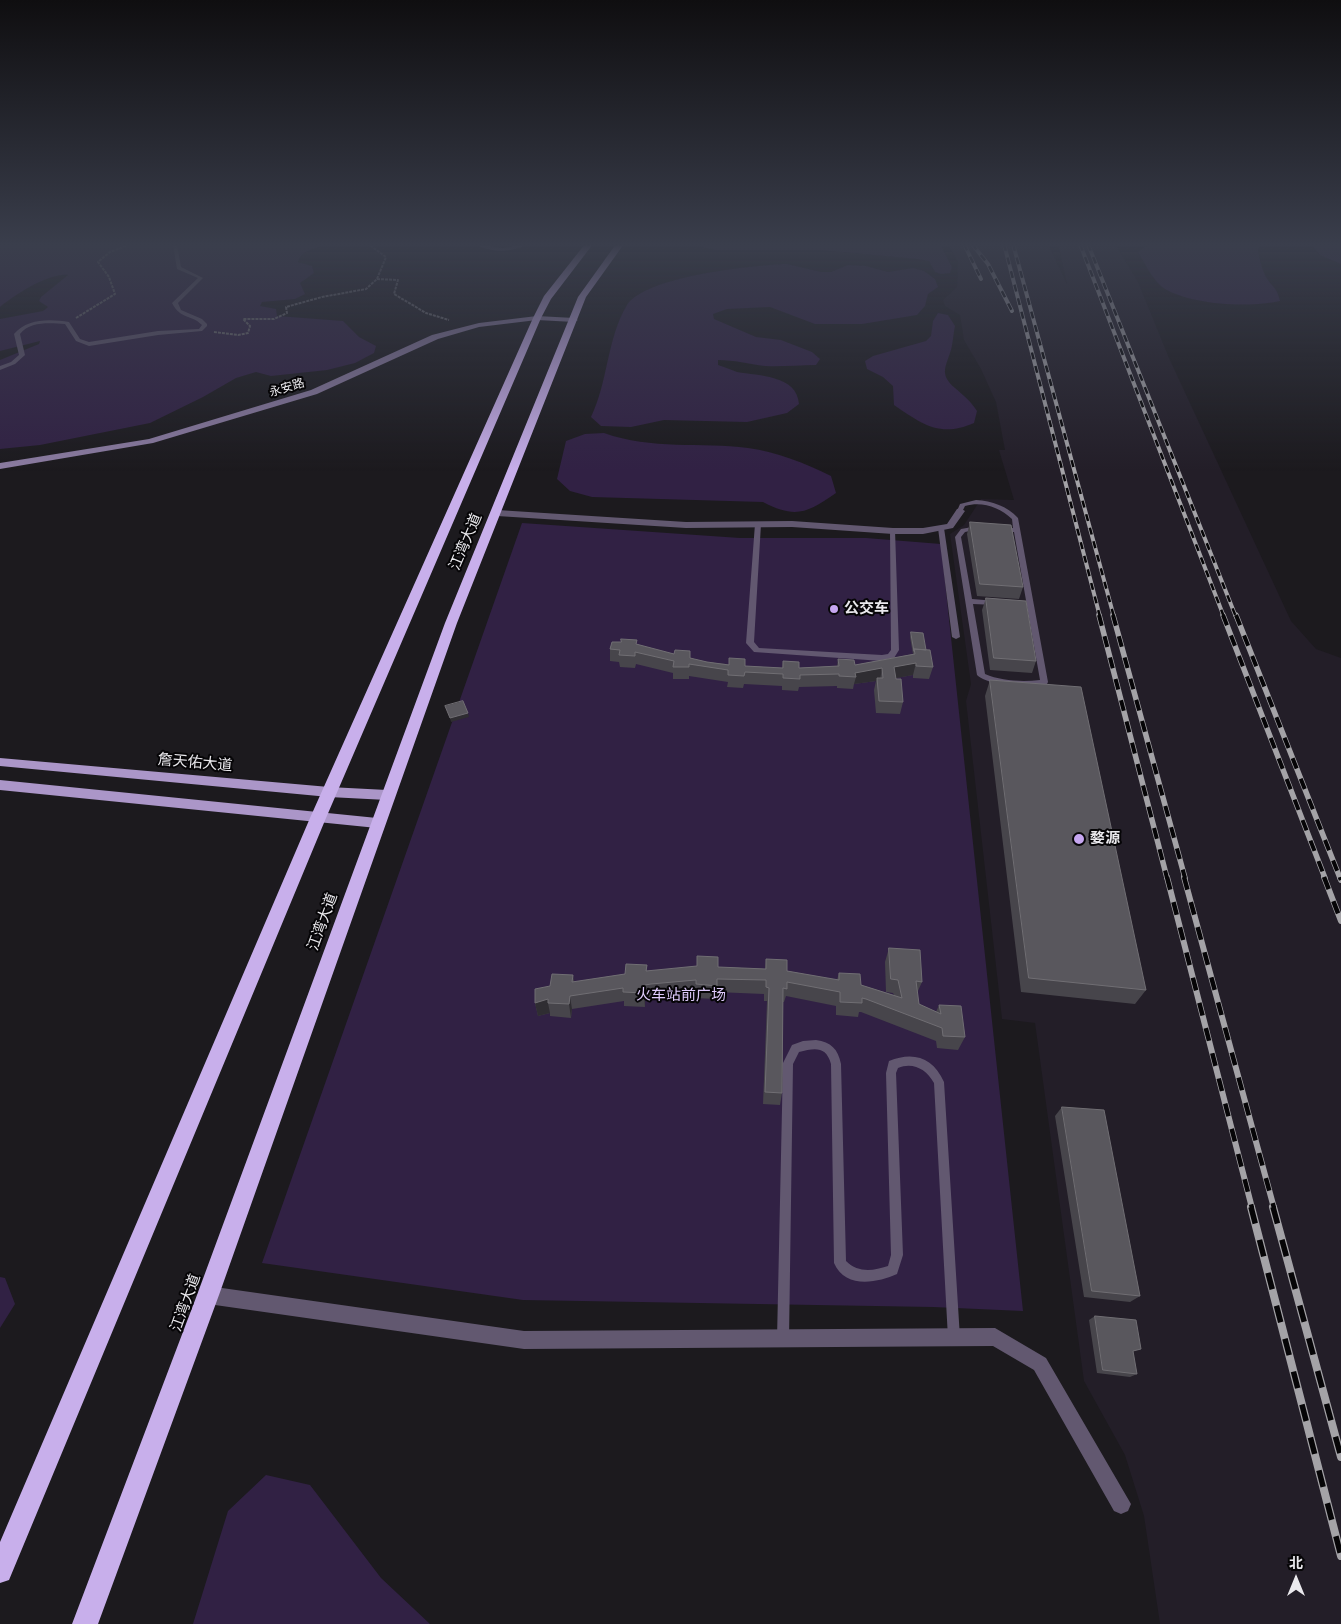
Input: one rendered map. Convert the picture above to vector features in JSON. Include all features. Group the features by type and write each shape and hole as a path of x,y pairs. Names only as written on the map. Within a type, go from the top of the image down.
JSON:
{"highway":[{"name":"江湾大道","path":"0,1571 329,792 536,320"},
{"name":"江湾大道","path":"85,1624 208,1295 386,795 451,623 574,320"}],"main road":[{"name":"詹天佑大道","path":"0,762 329,792 386,795"},
{"path":"0,785 377,823"}],"street":[{"name":"永安路","path":"0,466 160,438 314,392 435,337 495,323 522,320"},
{"path":"497,513 686,525 792,524 893,531 950,526 960,511"},
{"path":"208,1295 524,1340 995,1337 1040,1364 1121,1504"}],"lane":[{"path":"0,368 13,363 22,355 18,334 20,329 43,321 67,323 78,340 89,344 158,333 200,330 205,325 200,320"},
{"path":"960,511 962,505 969,502 1006,509 1015,518 1044,682 1038,684 993,679 981,675 958,537 963,530 971,528 1017,530"},
{"path":"758,524 750,643 752,647 757,650 882,658 891,656 895,650 893,531"},
{"path":"941,528 956,637"},
{"path":"969,601 1004,604"},
{"path":"1022,605 1030,606"},
{"path":"784,1339 788,1063 796,1048 808,1044 821,1044 829,1047 835,1055 840,1263 847,1272 860,1276 876,1277 893,1270 897,1255 891,1073 893,1065 899,1062 920,1062 933,1070 939,1082 954,1338"}],"path":[{"path":"67,323 73,320"},
{"path":"200,330 238,335 248,333 250,326 245,320"},
{"path":"446,320 453,322 461,330"}],"shaded area":[{"path":"961,320 1153,320 1169,358 1291,621 1316,649 1341,658 1341,1624 1160,1624 1144,1516 1125,1455 1084,1381 1035,1023 1002,1019 966,701 971,684 950,534 964,525 981,499 1014,500 999,450 1005,450 996,402 981,369 964,340"}],"green space":[{"path":"0,320 327,320 343,321 359,337 376,346 374,353 355,363 327,370 271,376 256,372 236,378 203,397 150,423 40,445 0,449 0,360 39,344 40,341 0,351"},
{"path":"619,320 716,320 756,337 781,340 812,352 820,359 816,365 777,366 718,360 718,365 737,372 766,376 792,387 797,394 799,404 787,413 747,422 664,420 631,427 601,426 591,417 601,389"},
{"path":"804,320 888,320 862,324 815,324"},
{"path":"951,320 955,326 952,347 945,371 950,383 977,411 974,423 951,429 941,429 923,423 894,405 893,386 883,377 867,369 865,361 873,356 926,341 931,336 933,321"},
{"path":"604,433 640,442 730,446 770,452 801,462 831,476 836,493 809,509 793,512 784,511 763,502 592,497 570,491 557,479 566,441 585,434"},
{"name":"火车站前广场","path":"522,523 740,538 866,538 941,544 1023,1311 933,1307 523,1300 262,1263"},
{"path":"0,1277 5,1278 15,1304 0,1328"},
{"path":"266,1475 310,1485 381,1578 430,1624 193,1624 228,1511"}],"building":[{"path":"970,522 1011,525 1023,587 980,584"},
{"path":"986,598 1026,601 1036,661 994,658"},
{"path":"911,632 923,633 926,650 914,649 914,651"},
{"path":"621,639 637,640 636,644 674,654 675,650 690,651 690,658 707,662 729,665 729,658 745,659 745,666 783,668 783,661 799,662 799,668 839,666 838,659 854,660 855,665 915,654 914,649 930,650 933,667 916,666 916,663 894,667 896,679 901,679 903,702 879,701 877,678 883,678 882,668 855,673 856,677 839,676 839,674 800,675 800,679 783,678 783,674 745,672 744,676 728,675 728,670 689,664 689,667 673,667 674,661 635,652 635,656 619,655 620,650 610,649 612,642 621,642"},
{"path":"990,680 1081,687 1146,990 1029,978"},
{"path":"463,701 468,713 450,718 445,706"},
{"path":"889,948 920,950 922,982 916,981 919,1004 941,1014 939,1005 961,1006 965,1037 943,1036 942,1028 866,999 862,998 862,1003 840,1002 840,992 787,982 787,989 783,988 782,1093 765,1092 769,988 766,987 766,980 717,979 717,986 696,984 696,980 651,984 645,985 644,993 623,992 623,988 570,996 569,1004 548,1003 548,999 535,1003 535,989 550,986 552,974 573,975 572,982 625,974 626,964 647,965 646,971 697,966 697,956 718,957 718,967 766,969 766,959 787,960 787,971 839,980 839,973 860,974 861,985 902,998 898,980 891,979"},
{"path":"1062,1107 1104,1110 1140,1296 1092,1291"},
{"path":"1095,1316 1136,1320 1141,1349 1133,1351 1137,1374 1103,1370"}],"railway":[{"path":"1024,320 1100,617"},
{"path":"1034,320 1114,617"},
{"path":"1109,320 1224,617"},
{"path":"1118,320 1236,617"},
{"path":"1099,615 1167,878"},
{"path":"1113,615 1185,878"},
{"path":"1223,615 1325,878"},
{"path":"1236,615 1340,878"},
{"path":"1167,877 1252,1208"},
{"path":"1184,877 1274,1208"},
{"path":"1324,877 1341,921"},
{"path":"1251,1207 1341,1556"},
{"path":"1273,1207 1341,1457"}],"place":[{"name":"公交车","path":"834,609"},
{"name":"婺源","path":"1079,839"}]}
